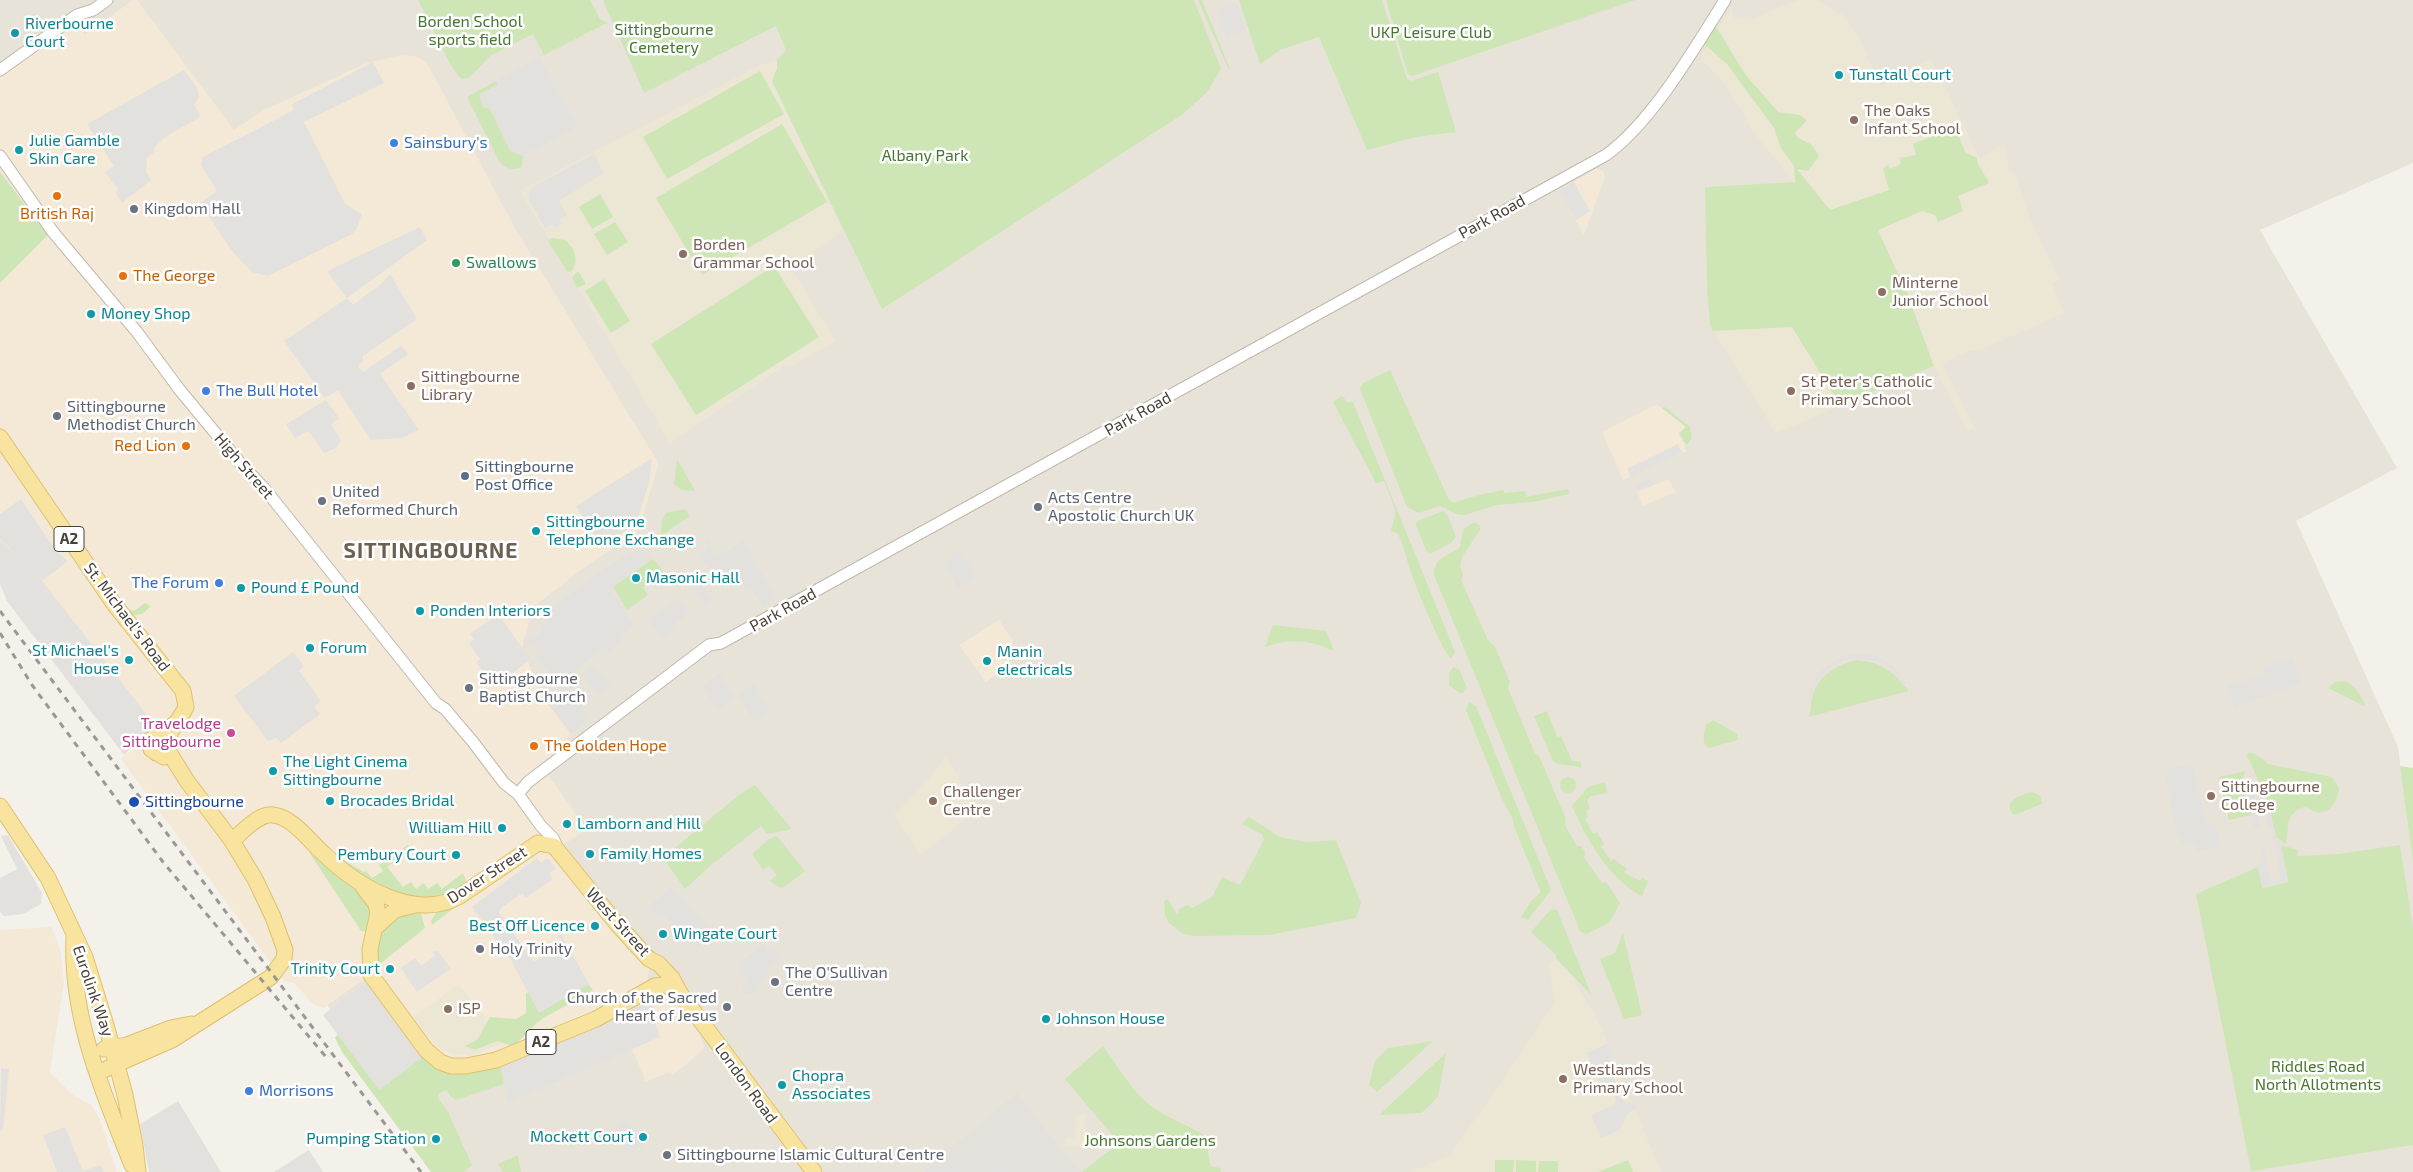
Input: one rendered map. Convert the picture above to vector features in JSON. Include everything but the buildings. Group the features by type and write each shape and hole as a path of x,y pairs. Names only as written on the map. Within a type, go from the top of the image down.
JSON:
{"main road":[{"name":"St. Michael's Road","path":"0,437 114,604 183,691 186,707 175,724 164,748 232,841 255,879 273,917 285,950 284,959 271,977 195,1024"},
{"name":"Eurolink Way","path":"0,806 48,878 93,982 112,1046 135,1145 136,1172"},
{"name":"Dover Street","path":"232,841 265,816 274,815 297,828 334,864 362,885 390,897 428,906 450,902 538,843"},
{"path":"213,816 248,827"},
{"path":"538,843 549,844 558,849"},
{"name":"West Street","path":"558,849 596,899 649,959 665,970 676,983 680,993"},
{"name":"A2","path":"362,885 376,904 378,913 370,949 371,975 431,1056 451,1066 483,1063 511,1055 596,1019 646,990 662,985 680,993"},
{"name":"A2","path":"376,927 395,910 418,904"},
{"name":"Eurolink Way","path":"74,936 75,988 92,1054 97,1073 136,1172"},
{"path":"646,990 652,971 649,959"},
{"name":"London Road","path":"680,993 814,1172"},
{"path":"92,1054 112,1046 127,1045 171,1028 195,1024"},
{"path":"97,1073 172,1040 195,1024"}],"street":[{"path":"0,70 77,15 93,10 108,0"},
{"name":"Park Road","path":"518,794 528,782 710,645 721,644 1606,155 1625,142 1636,129 1694,48 1725,0"},
{"name":"High Street","path":"0,156 53,232 137,332 179,390 241,464 264,488 436,702"},
{"name":"West Street","path":"436,702 445,709 473,742 480,754 504,783 518,794 541,826 553,838 558,849"},
{"path":"538,843 541,835 541,826"}],"shaded area":[{"path":"0,0 2413,0 2413,163 2260,230 2397,468 2296,521 2398,747 2413,863 2413,1172 450,1172 216,854 0,569"},
{"path":"133,0 137,0 234,130 264,110 367,63 402,55 418,57 427,63 516,230 656,459 658,466 638,532 589,564 533,607 522,648 544,699 571,734 559,749 540,764 587,829 552,852 650,964 646,990 452,1073 367,977 324,1008 314,1005 294,983 284,981 121,759 158,729 33,569 0,540 0,77 75,22 85,35"},
{"path":"1798,0 1816,0 1846,17 1863,47 1879,84 1882,85 1931,59 1980,159 2004,144 2009,171 2014,171 2029,216 2059,280 2052,283 2064,313 1980,350 1971,350 1942,363 1974,427 1967,431 1934,366 1776,433 1710,324 1705,187 1794,182 1752,130 1742,110 1721,80 1700,58 1731,7 1734,18 1747,21"},
{"path":"1236,2 1246,29 1227,37 1216,9"},
{"path":"539,57 578,126 523,156 510,151 490,108 484,108 479,96 498,84 496,81"},
{"name":"Borden Grammar School","path":"777,60 777,69 772,81 843,231 791,268 836,341 792,366 785,365 670,443 520,191 758,66"},
{"path":"373,62 384,83 304,122 345,204 362,214 357,228 352,234 268,276 252,272 232,251 200,203 217,191 201,165 203,157 294,110 292,104"},
{"path":"184,70 197,88 199,97 194,104 200,115 199,118 165,137 155,147 153,153 147,158 146,172 151,180 122,203 116,193 118,190 105,172 114,166 87,124"},
{"path":"594,154 604,173 560,200 560,204 567,215 560,219 562,223 555,228 552,224 545,228 528,198 530,191 534,186"},
{"path":"1596,169 1603,171 1605,177 1584,235 1559,190"},
{"path":"1574,182 1590,211 1576,220 1559,190"},
{"path":"420,227 427,240 347,298 327,271"},
{"path":"390,274 417,319 363,356 363,362 358,366 363,372 401,346 408,354 380,374 419,430 401,438 371,440 338,390 325,398 284,341 347,298 353,305 381,284"},
{"path":"326,400 339,418 331,424 341,441 334,449 324,453 309,431 295,438 286,424"},
{"path":"1657,404 1686,427 1679,434 1687,451 1623,480 1602,432"},
{"path":"1678,444 1682,453 1631,477 1627,469"},
{"path":"652,458 649,483 636,524 602,546 576,506"},
{"path":"1651,478 1654,484 1638,491 1635,485"},
{"path":"1669,479 1675,492 1643,506 1637,492"},
{"path":"21,499 56,551 68,561 43,580 36,574 155,726 124,755 7,601 0,584 0,543 22,560 0,539 0,514"},
{"path":"707,540 715,555 728,551 743,541 776,598 763,607 751,588 746,590 734,569 728,573 724,568 712,573 699,555 709,548 705,542"},
{"path":"636,550 644,551 652,559 613,587 612,592 634,626 623,634 621,642 609,651 604,646 568,677 554,680 536,655 537,645 530,646 523,640 540,634 541,626 548,620 544,616 566,597 606,567"},
{"path":"961,550 976,578 958,588 944,563 952,559 950,555"},
{"path":"699,581 713,601 706,606 692,585"},
{"path":"678,599 689,613 671,625 674,631 663,639 649,619"},
{"path":"498,614 530,659 503,681 498,673 490,679 476,663 480,659 469,643 474,639 470,634"},
{"path":"999,620 1013,641 1013,645 1009,648 1015,657 1004,664 1006,668 986,682 959,645"},
{"path":"293,652 304,666 299,671 321,701 314,707 320,714 281,743 277,738 268,741 234,696"},
{"path":"1850,654 1868,654 1882,658 1896,669 1907,685 1903,685 1891,670 1881,662 1856,658 1842,661 1831,667 1817,682 1810,698 1809,710 1809,693 1817,675 1827,665"},
{"path":"2292,657 2302,682 2235,708 2226,685 2239,680 2241,683 2265,674 2263,668"},
{"path":"593,666 611,684 599,695 582,675"},
{"path":"719,674 734,699 717,709 702,685"},
{"path":"564,683 590,718 571,733 545,699"},
{"path":"755,684 770,711 754,721 738,695"},
{"path":"946,757 977,809 921,855 894,815 930,778"},
{"path":"2193,764 2207,826 2216,824 2220,847 2197,852 2195,842 2182,844 2181,837 2178,838 2164,770"},
{"path":"2250,779 2260,827 2254,828 2243,781"},
{"path":"2263,803 2268,803 2276,837 2281,845 2288,881 2262,888 2258,867 2264,845 2270,881 2280,880 2271,826 2267,827"},
{"path":"8,835 42,893 41,904 23,914 4,916 0,912 0,878 17,869 1,836"},
{"path":"537,858 541,863 548,858 556,869 549,873 553,879 526,898 522,893 500,909 499,913 534,962 563,943 558,936 561,934 589,984 539,1013 511,960 472,907"},
{"path":"671,887 709,927 688,947 682,940 685,937 663,914 659,917 649,907"},
{"path":"52,927 61,953 64,983 50,1072 73,1095 91,1105 101,1122 117,1172 0,1172 0,930"},
{"path":"763,945 768,952 772,949 779,960 766,970 770,975 757,984 760,989 751,995 746,995 742,986 749,981 738,963"},
{"path":"437,950 451,969 417,992 401,968 415,958 421,966 435,956 432,952"},
{"name":"Westlands Primary School","path":"1555,959 1573,978 1600,1025 1661,1172 1411,1172 1450,1155 1519,1057 1555,1001 1549,966"},
{"path":"368,981 424,1056 379,1090 323,1015"},
{"path":"459,984 504,1042 471,1056 454,1055 440,1049 431,1036 419,1027 412,1018"},
{"path":"670,992 700,1035 704,1046 702,1051 672,1076 669,1072 646,1082 632,1049 659,1037 650,1010 663,1001 662,997"},
{"path":"645,995 660,1037 508,1103 500,1064"},
{"path":"1608,1043 1614,1059 1608,1062 1621,1098 1626,1104 1634,1102 1636,1109 1627,1114 1620,1130 1601,1138 1591,1115 1614,1105 1616,1099 1611,1086 1602,1089 1587,1053"},
{"path":"1,1068 9,1069 3,1131 0,1130"},
{"path":"1017,1093 1057,1145 1081,1172 923,1172"},
{"path":"178,1101 221,1172 149,1172 140,1124"},
{"path":"1076,1115 1085,1115 1085,1138 1107,1139 1106,1147 1065,1147 1065,1138 1075,1138"},
{"path":"626,1118 631,1127 633,1126 643,1146 628,1154 614,1124"},
{"path":"1037,1122 1054,1143 1048,1148 1031,1127"},
{"path":"65,1127 83,1171 101,1165 104,1172 57,1172 43,1135"},
{"path":"1025,1133 1036,1147 1030,1151 1019,1138"},
{"path":"1012,1145 1023,1159 1017,1163 1006,1150"},
{"path":"309,1150 323,1172 274,1172"},
{"path":"999,1155 1010,1169 1006,1172 995,1172 989,1164"},
{"path":"950,1157 962,1172 924,1172 940,1159 944,1162"}],"green space":[{"name":"Borden School sports field","path":"418,0 590,0 600,19 607,23 544,55 533,34 490,56 469,78 462,79 453,69"},
{"name":"Albany Park","path":"603,0 1194,0 1221,69 1207,92 1183,114 882,309 772,81 777,69 777,60 786,50 776,26 644,93"},
{"path":"1198,0 1202,0 1230,69 1228,68"},
{"path":"1239,0 1382,0 1407,79 1411,81 1438,72 1456,132 1416,137 1367,150 1319,37 1280,50 1260,64"},
{"name":"UKP Leisure Club","path":"1386,0 1635,0 1412,76 1408,74"},
{"name":"Minterne Junior School","path":"1715,25 1745,74 1778,112 1800,115 1805,119 1806,121 1795,133 1797,137 1812,145 1819,156 1808,171 1797,169 1830,210 1889,190 1883,168 1888,165 1890,169 1901,164 1899,158 1916,155 1913,144 1943,131 1957,132 1965,152 1977,158 1977,162 1989,183 1958,196 1963,211 1938,222 1935,215 1922,211 1878,230 1898,274 1900,274 1934,366 1840,405 1792,327 1713,331 1710,324 1707,287 1705,187 1795,182 1794,166 1781,148 1774,128 1727,64 1703,43"},
{"path":"760,71 784,114 667,179 643,137"},
{"path":"496,81 499,84 480,94 489,107 510,151 523,156 522,167 519,168 513,169 501,164 467,97"},
{"path":"782,124 827,202 702,275 656,198"},
{"path":"0,172 48,235 0,283"},
{"path":"600,194 613,217 592,229 579,207"},
{"path":"615,222 628,242 607,255 594,234"},
{"path":"553,238 565,240 574,251 576,259 571,272 567,271 548,241"},
{"path":"774,266 819,337 696,415 651,344"},
{"path":"578,271 586,284 577,288 572,278"},
{"path":"604,279 630,321 611,333 585,291"},
{"path":"1390,370 1449,500 1454,503 1503,490 1504,493 1525,491 1526,497 1568,489 1569,494 1533,502 1497,505 1464,515 1456,514 1440,506 1418,513 1407,507 1360,389 1363,383"},
{"path":"1342,396 1347,402 1353,402 1455,652 1451,658 1447,654 1428,615 1410,571 1398,534 1391,531 1396,511 1384,481 1376,483 1333,402"},
{"path":"1665,407 1690,427 1692,438 1687,445 1679,433 1686,427 1662,408"},
{"path":"677,459 695,491 682,490 674,484"},
{"path":"685,509 690,516 661,536 662,521 666,513"},
{"path":"1443,511 1448,516 1456,537 1451,543 1430,554 1426,550 1416,525 1417,521"},
{"path":"1474,522 1480,526 1480,530 1462,557 1460,566 1463,575 1461,580 1488,640 1495,647 1510,682 1508,688 1535,754 1539,756 1566,819 1565,825 1577,846 1581,846 1585,852 1584,858 1602,883 1606,882 1620,903 1609,923 1586,934 1580,931 1434,575 1436,564 1439,560 1460,547 1463,530"},
{"path":"653,559 664,572 643,587 648,595 627,610 613,587"},
{"path":"145,603 151,606 142,614 132,615 124,608 134,611"},
{"path":"1273,625 1326,631 1334,651 1317,644 1291,641 1265,647"},
{"path":"1856,660 1873,663 1887,669 1909,691 1808,717 1811,700 1818,683 1835,668"},
{"path":"1453,667 1459,669 1467,688 1463,693 1458,692 1449,685 1449,674"},
{"path":"2342,681 2354,688 2366,707 2328,688 2335,682"},
{"path":"1469,702 1476,706 1551,890 1528,920 1521,917 1531,901 1540,893 1540,890 1512,817 1502,799 1466,710"},
{"path":"1547,711 1557,737 1561,736 1572,761 1581,762 1582,769 1553,761 1534,716"},
{"path":"1713,720 1737,734 1738,740 1708,748 1704,743 1704,734 1706,725"},
{"path":"2249,752 2257,755 2268,764 2332,777 2339,788 2335,802 2329,809 2321,812 2304,807 2297,810 2290,818 2286,844 2276,837 2268,803 2247,755"},
{"path":"2400,766 2413,768 2413,863"},
{"path":"2246,771 2242,778 2251,815 2229,820 2219,777"},
{"path":"1568,777 1576,785 1568,793 1560,785"},
{"path":"1605,782 1607,793 1590,796 1587,801 1590,808 1586,811 1588,817 1585,819 1593,834 1597,832 1604,844 1601,847 1611,861 1614,859 1627,869 1625,873 1640,881 1642,878 1648,881 1642,896 1630,889 1609,869 1584,832 1572,806 1588,787"},
{"path":"755,785 792,829 767,834 761,826 711,865 685,889 663,858 740,794"},
{"path":"2032,792 2041,796 2042,804 2014,815 2010,806 2011,802 2022,795"},
{"path":"1249,817 1280,837 1307,842 1336,840 1361,903 1356,918 1269,935 1195,936 1183,934 1169,923 1165,915 1164,901 1168,899 1177,915 1180,913 1178,910 1187,905 1192,908 1212,897 1222,877 1240,885 1264,840 1262,834 1242,824"},
{"path":"777,836 805,871 783,888 770,881 777,875 769,866 763,870 752,854 769,839"},
{"path":"408,845 412,850 387,867 403,887 411,882 416,889 424,883 428,889 437,883 442,889 463,873 467,884 457,891 434,899 412,897 372,884 328,851 364,872 366,871 372,878 383,871 379,865"},
{"name":"Riddles Road North Allotments","path":"2281,845 2298,850 2297,856 2339,854 2400,845 2413,929 2413,1145 2251,1171 2196,894 2258,867 2263,888 2288,882"},
{"path":"309,852 351,886 374,909 368,932 361,931"},
{"path":"458,905 432,925 431,921 437,911"},
{"path":"1551,909 1557,910 1592,996 1556,958 1556,955 1531,932"},
{"path":"416,910 421,913 425,928 376,967 378,941 385,922 395,915"},
{"path":"1623,933 1642,1015 1624,1019 1600,959 1615,953"},
{"path":"579,973 593,990 541,1020 512,1046 497,1041 475,1050 465,1046 477,1040 490,1017 516,1019 526,1013 526,993"},
{"path":"340,1031 377,1077 389,1084 391,1073 417,1053 437,1070 450,1074 500,1064 504,1084 456,1100 449,1095 447,1090 440,1093 437,1097 448,1112 472,1165 464,1172 431,1172 342,1052 335,1038"},
{"path":"1433,1041 1377,1092 1369,1085 1375,1061 1388,1048"},
{"name":"Johnsons Gardens","path":"1103,1046 1132,1087 1143,1099 1165,1115 1206,1136 1210,1166 1220,1168 1221,1172 1082,1172 1119,1143 1065,1079"},
{"path":"1446,1053 1438,1096 1428,1107 1421,1113 1379,1115"},
{"path":"518,1156 521,1172 503,1172 498,1164"},
{"path":"1495,1160 1514,1160 1513,1172 1495,1172"},
{"path":"1516,1160 1536,1161 1536,1172 1516,1172"},
{"path":"1628,1160 1633,1172 1598,1172"},
{"path":"1539,1161 1558,1161 1558,1172 1538,1172"}],"railway":[{"path":"0,611 421,1172"},
{"path":"0,633 32,685 163,862 326,1057"}],"place":[{"name":"Riverbourne Court","path":"15,33"},
{"name":"Tunstall Court","path":"1839,75"},
{"name":"The Oaks Infant School","path":"1854,120"},
{"name":"Sainsbury's","path":"394,143"},
{"name":"Julie Gamble Skin Care","path":"19,150"},
{"name":"British Raj","path":"57,196"},
{"name":"Kingdom Hall","path":"134,209"},
{"name":"Borden Grammar School","path":"683,254"},
{"name":"Swallows","path":"456,263"},
{"name":"The George","path":"123,276"},
{"name":"Minterne Junior School","path":"1882,292"},
{"name":"Money Shop","path":"91,314"},
{"name":"Sittingbourne Library","path":"411,386"},
{"name":"The Bull Hotel","path":"206,391"},
{"name":"St Peter's Catholic Primary School","path":"1791,391"},
{"name":"Sittingbourne Methodist Church","path":"57,416"},
{"name":"Red Lion","path":"186,446"},
{"name":"Sittingbourne Post Office","path":"465,476"},
{"name":"United Reformed Church","path":"322,501"},
{"name":"Acts Centre Apostolic Church UK","path":"1038,507"},
{"name":"Sittingbourne Telephone Exchange","path":"536,531"},
{"name":"Masonic Hall","path":"636,578"},
{"name":"The Forum","path":"219,583"},
{"name":"Pound £ Pound","path":"241,588"},
{"name":"Ponden Interiors","path":"420,611"},
{"name":"Forum","path":"310,648"},
{"name":"St Michael's House","path":"129,660"},
{"name":"Manin electricals","path":"987,661"},
{"name":"Sittingbourne Baptist Church","path":"469,688"},
{"name":"Travelodge Sittingbourne","path":"231,733"},
{"name":"The Golden Hope","path":"534,746"},
{"name":"The Light Cinema Sittingbourne","path":"273,771"},
{"name":"Sittingbourne College","path":"2211,796"},
{"name":"Brocades Bridal","path":"330,801"},
{"name":"Challenger Centre","path":"933,801"},
{"name":"Sittingbourne","path":"134,802"},
{"name":"Lamborn and Hill","path":"567,824"},
{"name":"William Hill","path":"502,828"},
{"name":"Family Homes","path":"590,854"},
{"name":"Pembury Court","path":"456,855"},
{"name":"Best Off Licence","path":"595,926"},
{"name":"Wingate Court","path":"663,934"},
{"name":"Holy Trinity","path":"480,949"},
{"name":"Trinity Court","path":"390,969"},
{"name":"The O'Sullivan Centre","path":"775,982"},
{"name":"Church of the Sacred Heart of Jesus","path":"727,1007"},
{"name":"ISP","path":"448,1009"},
{"name":"Johnson House","path":"1046,1019"},
{"name":"Westlands Primary School","path":"1563,1079"},
{"name":"Chopra Associates","path":"782,1085"},
{"name":"Morrisons","path":"249,1091"},
{"name":"Mockett Court","path":"643,1137"},
{"name":"Pumping Station","path":"436,1139"},
{"name":"Sittingbourne Islamic Cultural Centre","path":"667,1155"}],"district":[{"name":"SITTINGBOURNE","path":"431,551"}],"park label":[{"name":"Sittingbourne Cemetery","path":"664,39"}]}
